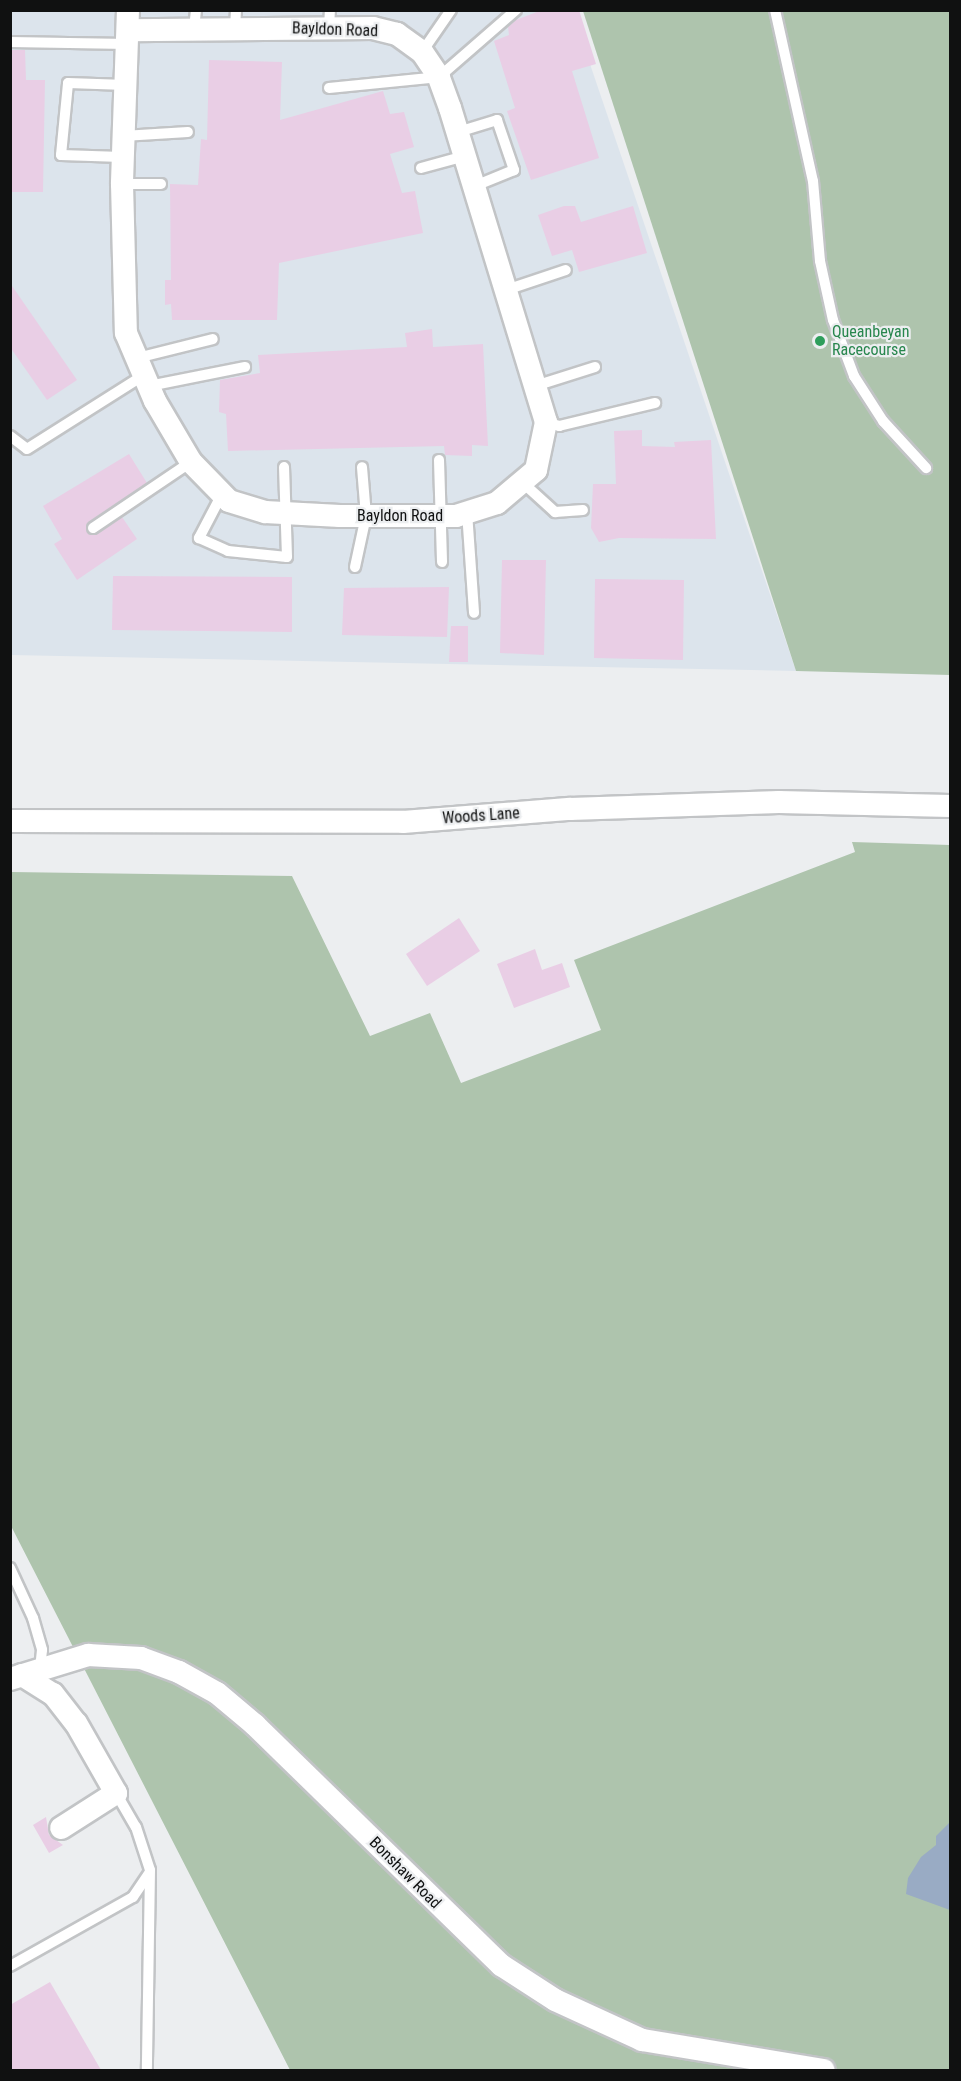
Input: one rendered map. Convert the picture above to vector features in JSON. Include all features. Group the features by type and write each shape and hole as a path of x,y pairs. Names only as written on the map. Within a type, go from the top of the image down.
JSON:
{"street":[{"name":"Bayldon Road","path":"329,19 397,34 422,52 439,77 458,132 546,422 536,470 497,503 467,512 439,516 266,512 230,501 191,462 143,373 126,333 122,184 128,28 195,20 329,19"},
{"name":"Woods Lane","path":"10,821 404,822 570,809 779,802 951,806"},
{"name":"Bonshaw Road","path":"24,1674 88,1655 141,1658 179,1672 217,1693 501,1965 591,2019 642,2040 686,2050 824,2070"},
{"path":"24,1674 53,1694 76,1723 116,1792 61,1828"}],"lane":[{"path":"422,52 451,10"},
{"path":"329,88 439,77 516,10"},
{"path":"775,10 813,181 820,261 833,320 854,376 883,421 926,468"},
{"path":"10,42 128,28"},
{"path":"126,85 68,83 61,155 123,147 188,132"},
{"path":"458,132 497,120 514,170 475,186"},
{"path":"421,168 465,156"},
{"path":"122,184 161,184"},
{"path":"506,290 566,270"},
{"path":"10,436 27,449 143,373 213,339"},
{"path":"143,373 245,366"},
{"path":"535,386 596,367"},
{"path":"546,422 559,426 655,403"},
{"path":"439,460 442,562"},
{"path":"93,528 191,462"},
{"path":"222,494 199,538 228,551 287,557 284,466"},
{"path":"355,567 366,516 362,466"},
{"path":"522,482 555,512 583,510"},
{"path":"467,512 474,613"},
{"path":"10,1568 33,1618 42,1650 24,1674"},
{"path":"116,1792 136,1827 150,1870 147,2070"},
{"path":"10,1966 133,1897 150,1870"}],"shaded area":[{"path":"11,11 572,11 796,671 11,655"}],"green space":[{"name":"Queanbeyan Racecourse","path":"583,11 950,11 950,675 796,671"},
{"path":"852,842 950,845 950,2070 290,2070 11,1526 11,872 292,876 370,1036 430,1013 461,1083 601,1030 574,960 855,852"}],"water":[{"path":"950,1822 950,1910 906,1894 908,1878 921,1857 936,1845 936,1836"}],"building":[{"path":"542,10 579,10 596,64 572,71 599,158 531,180 507,111 515,108 494,41 509,35 508,27 516,20"},
{"path":"10,50 25,50 26,80 45,80 43,192 10,192"},
{"path":"209,60 282,62 280,120 383,91 390,114 404,112 414,147 390,154 402,193 415,191 423,233 279,263 277,320 172,320 171,304 165,305 165,280 171,280 170,184 198,185 201,139 207,140"},
{"path":"564,206 575,206 581,222 633,206 647,253 579,272 572,250 552,256 538,215"},
{"path":"10,283 77,380 47,400 10,347"},
{"path":"432,329 433,347 483,344 488,446 472,445 472,456 445,455 444,446 228,451 226,414 219,412 220,380 260,373 258,355 407,347 405,333"},
{"path":"642,430 642,446 675,447 674,442 711,440 716,539 619,538 599,542 591,528 593,484 616,484 614,431"},
{"path":"129,454 147,483 89,522 86,529 94,535 122,517 137,539 77,580 54,544 62,539 43,506"},
{"path":"502,560 546,560 544,655 500,653"},
{"path":"113,576 292,577 292,632 112,630"},
{"path":"595,579 684,580 683,660 594,658"},
{"path":"449,587 447,637 342,635 344,588"},
{"path":"451,626 468,626 468,662 449,662"},
{"path":"459,918 480,951 427,986 406,954"},
{"path":"535,949 542,970 562,963 570,987 514,1008 497,964"},
{"path":"46,1817 49,1835 63,1845 49,1853 33,1825"},
{"path":"50,1982 101,2070 10,2070 10,2005"}],"place":[{"name":"Queanbeyan Racecourse","path":"820,341"}]}
